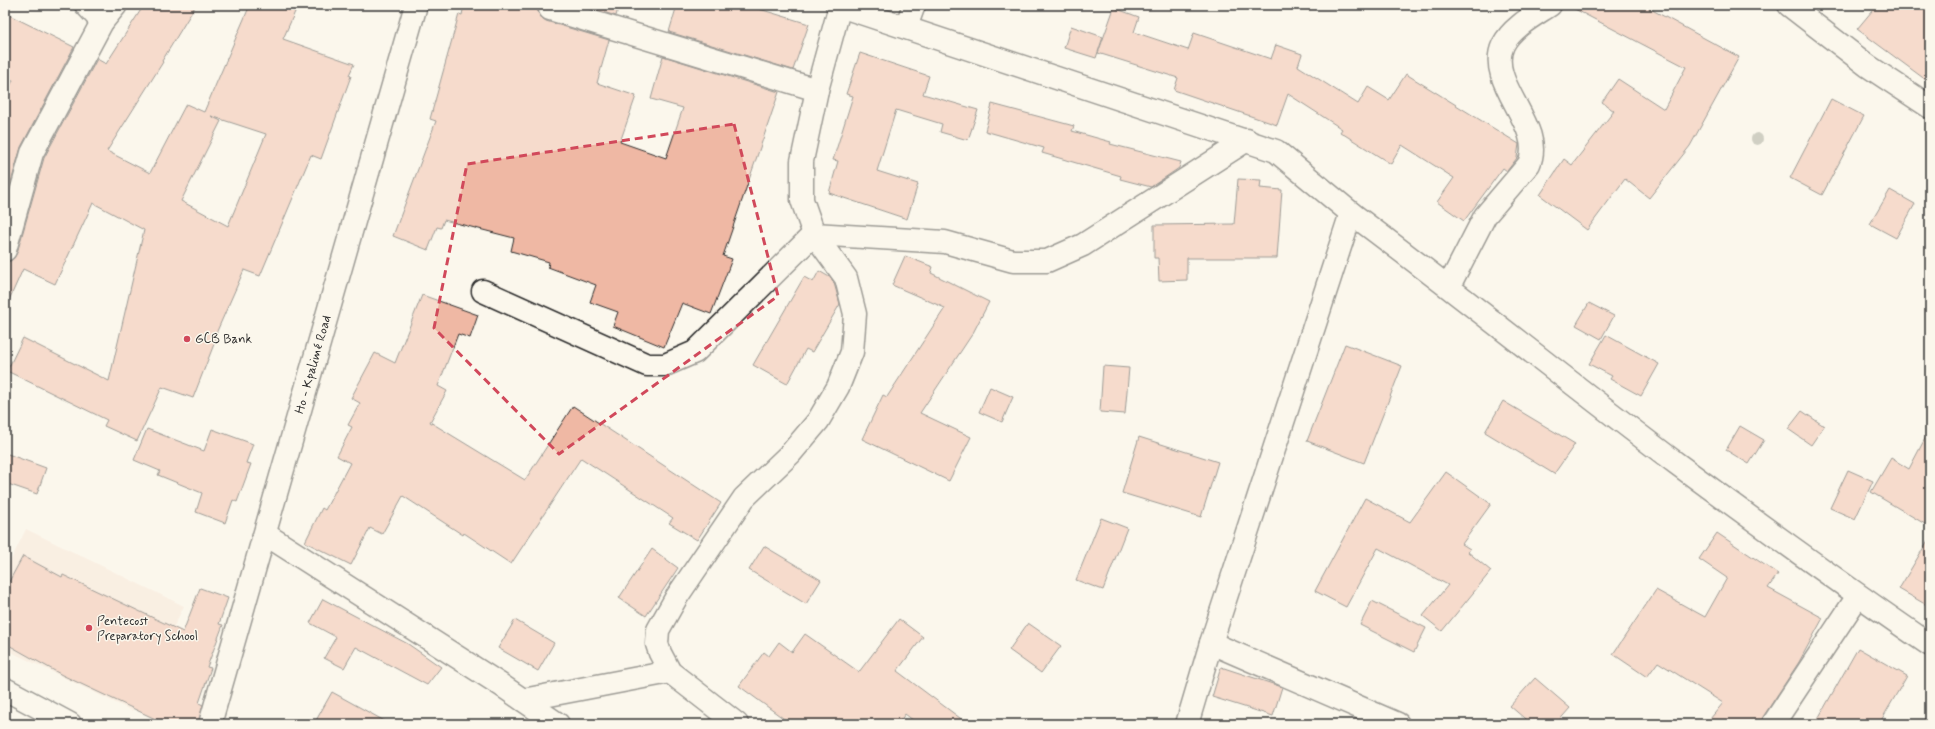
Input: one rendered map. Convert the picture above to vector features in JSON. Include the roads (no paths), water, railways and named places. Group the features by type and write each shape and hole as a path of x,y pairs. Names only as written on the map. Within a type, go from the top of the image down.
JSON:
{"street":[{"path":"86,5 102,22"},
{"path":"5,250 32,153 102,22 116,5"},
{"name":"Ho - Kpalimé Road","path":"210,724 416,5"},
{"path":"737,724 670,672 657,644 658,630 676,598 744,498 791,453 818,421 838,387 852,352 855,314 846,278 814,234 802,200 802,161 817,90 839,5 1247,140 1276,151 1350,213 1449,286 1677,463 1858,596 1930,645"},
{"path":"906,27 914,5"},
{"path":"1449,286 1486,216 1529,164 1532,156 1530,135 1504,78 1500,62 1503,45 1512,34 1524,22 1550,5"},
{"path":"1789,5 1868,66 1930,107"},
{"path":"550,9 817,90"},
{"path":"483,290 647,365 665,365 695,352 814,234 945,242 1013,261 1047,261 1083,245 1247,140"},
{"path":"1187,724 1211,643 1350,213"},
{"path":"265,534 558,724"},
{"path":"1773,724 1858,596"},
{"path":"1211,643 1398,724"},
{"path":"522,700 670,672"},
{"path":"5,689 70,724"}],"place":[{"name":"GCB Bank","path":"187,339"},
{"name":"Pentecost Preparatory School","path":"89,628"}]}
